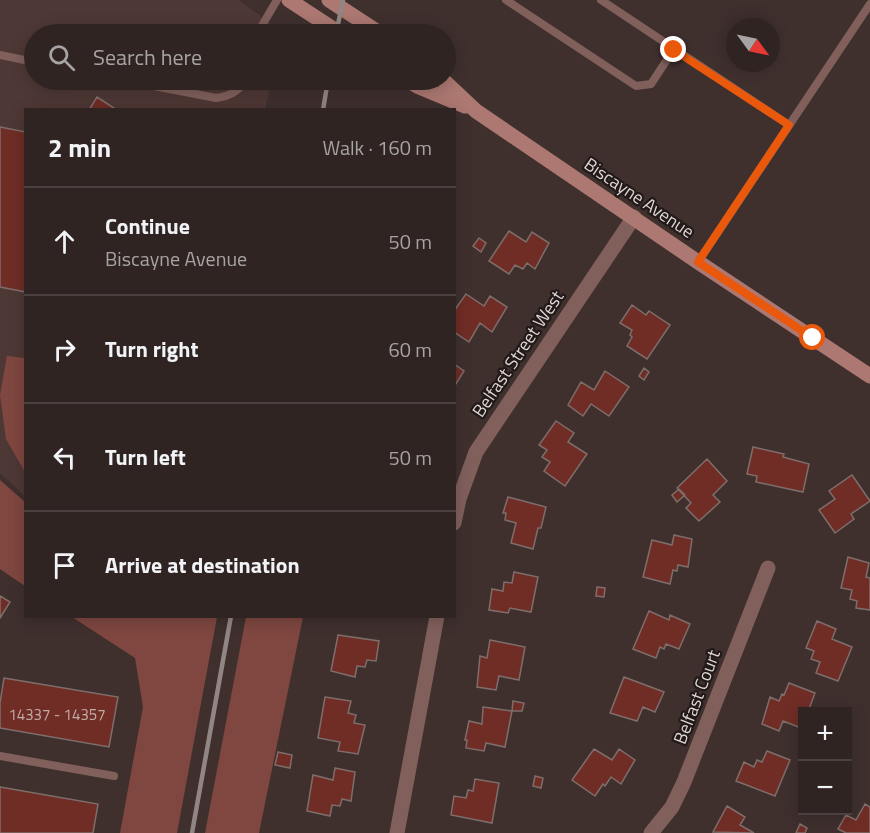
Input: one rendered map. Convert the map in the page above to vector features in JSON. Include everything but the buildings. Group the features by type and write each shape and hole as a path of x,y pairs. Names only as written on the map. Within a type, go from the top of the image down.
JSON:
{"street":[{"path":"290,0 326,24"},
{"path":"329,0 366,24"},
{"name":"Biscayne Avenue","path":"426,90 476,111"},
{"name":"Biscayne Avenue","path":"454,90 476,111 870,376"},
{"name":"Belfast Street West","path":"456,513 476,452 634,217"},
{"name":"Belfast Court","path":"651,833 672,807 684,782 768,568"},
{"path":"397,833 437,618"}],"lane":[{"path":"263,24 277,0"},
{"path":"506,0 636,86 651,84 674,50"},
{"path":"600,0 789,125"},
{"path":"698,262 870,4"},
{"path":"0,55 24,60"},
{"path":"175,90 216,98 228,96 238,90"},
{"path":"0,756 114,776"}],"shaded area":[{"path":"0,0 239,0 271,24 24,24 24,90 270,90 265,108 24,108 24,495 0,473"},
{"path":"7,356 24,358 24,470 6,439 0,395"},
{"path":"0,480 24,501 24,585 0,569"},
{"path":"74,618 217,618 177,833 120,833 143,707 135,658"},
{"path":"246,618 303,618 259,833 205,833"}],"railway":[{"path":"338,24 343,0"},
{"path":"323,108 326,90"},
{"path":"192,833 231,618"}],"route":[{"path":"674,50 789,125 698,262 813,338"}]}
